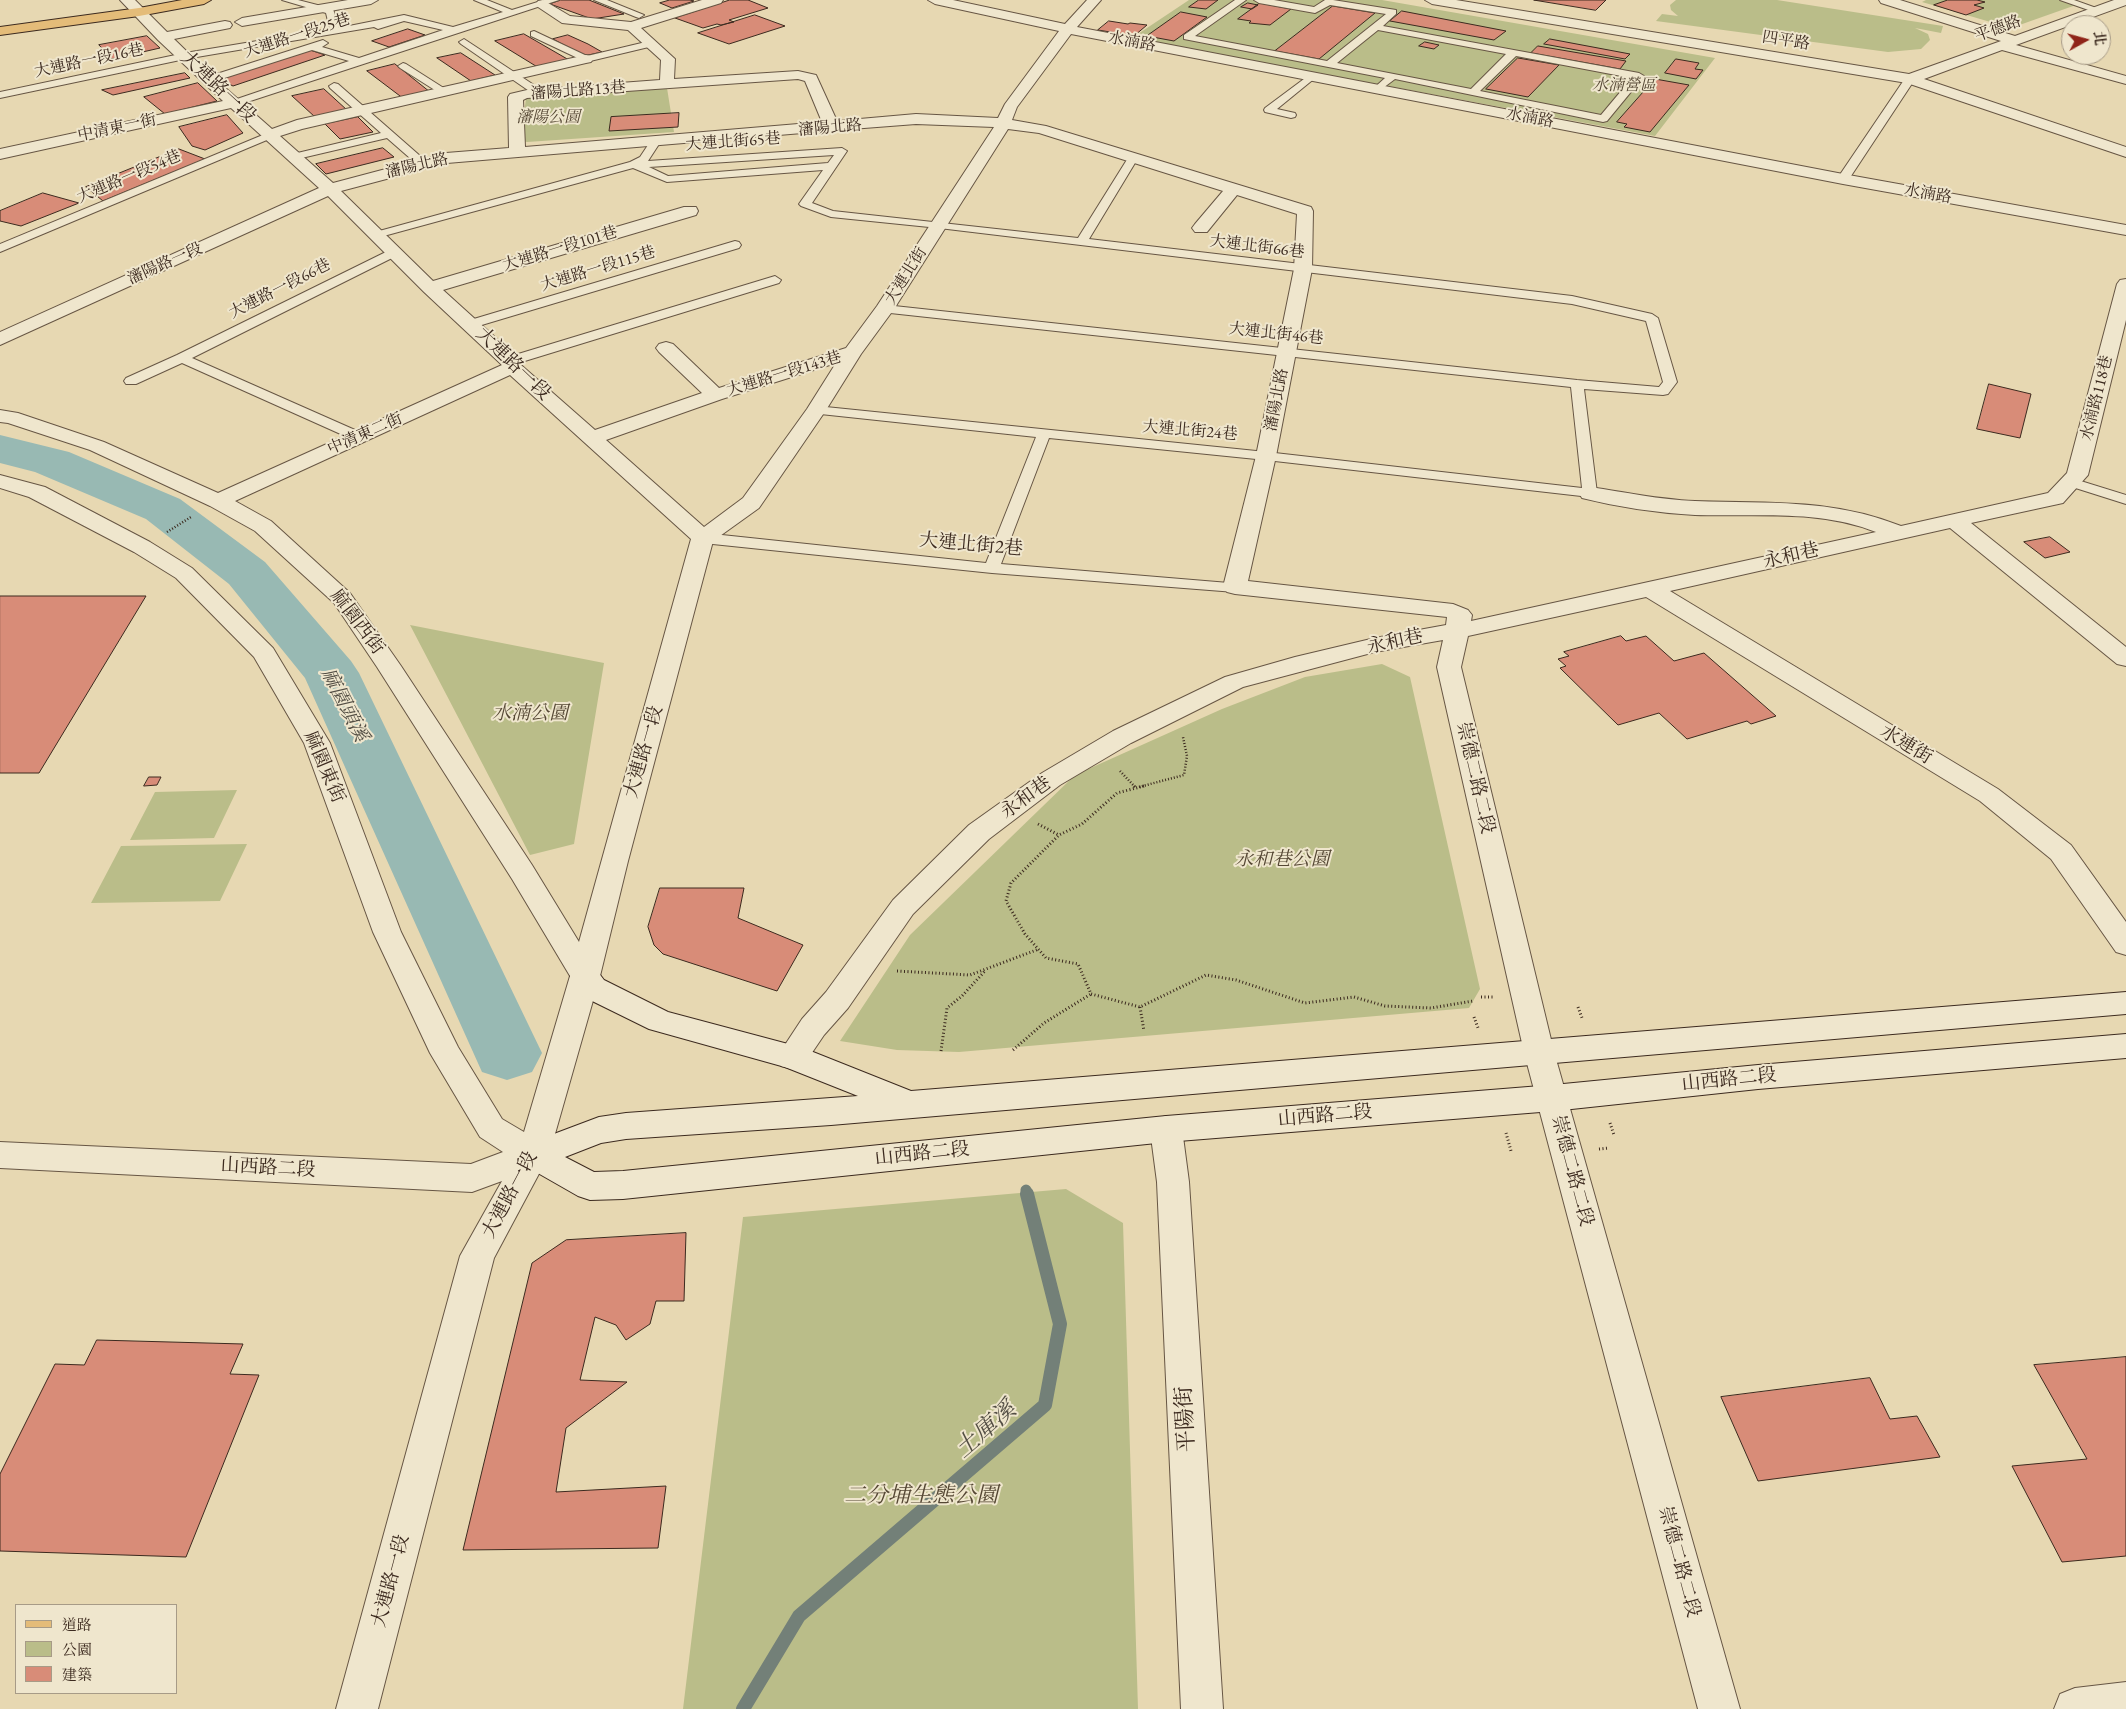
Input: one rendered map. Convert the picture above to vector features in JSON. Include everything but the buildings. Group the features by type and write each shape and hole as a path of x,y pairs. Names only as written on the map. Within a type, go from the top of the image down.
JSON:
{"main road":[{"path":"0,31 167,0"},
{"path":"0,23 133,6 204,0"}],"street":[{"path":"242,22 371,0"},
{"name":"水湳路","path":"935,0 1068,29 1843,178 2126,230"},
{"name":"大連北街","path":"703,538 751,503 816,410 853,352 885,309 998,135 1010,107 1068,29 1094,0"},
{"name":"四平路","path":"1432,0 1910,80 2126,152"},
{"path":"1886,0 2009,43 2126,80"},
{"name":"平德路","path":"1910,80 2126,0"},
{"path":"548,2 567,20 636,20 710,1"},
{"name":"大連路一段","path":"133,6 208,80 330,189 430,288 471,324 511,364 703,538 614,861 585,976 533,1155 478,1256 357,1709"},
{"path":"636,20 650,44 668,60 667,84"},
{"path":"163,37 225,25"},
{"path":"270,135 297,125 586,59"},
{"name":"瀋陽北路13巷","path":"517,153 515,97 539,93 798,75 811,78 832,128"},
{"name":"中清東一街","path":"0,154 235,103"},
{"name":"瀋陽北路","path":"330,189 446,158 916,120 970,119 1003,122 1041,129 1305,211 1303,269 1266,456 1235,587"},
{"name":"瀋陽路一段","path":"0,339 330,189"},
{"path":"1201,228 1233,190"},
{"name":"大連路一段101巷","path":"430,288 690,210"},
{"name":"水湳路118巷","path":"2071,482 2077,475 2126,284"},
{"name":"大連路一段143巷","path":"666,348 715,395"},
{"name":"大連路一段143巷","path":"592,438 715,395 853,352"},
{"name":"中清東二街","path":"218,501 359,437 511,364"},
{"name":"麻園西街","path":"0,416 11,417 97,446 218,501 263,526 342,598 390,666 554,923 593,988 660,1021 792,1057 909,1104"},
{"name":"麻園東街","path":"0,481 37,492 142,547 184,572 264,653 317,743 387,932 445,1054 491,1128 533,1155"},
{"name":"永和巷","path":"792,1057 813,1027 837,1000 903,907 979,832 1051,779 1122,737 1234,682 1304,662 1457,629 1498,623 2055,498 2071,482"},
{"path":"1590,493 1694,508 1808,508 1874,521 1898,532"},
{"path":"1953,520 2126,659"},
{"path":"1235,587 1453,611 1460,615 1457,629"},
{"name":"水連街","path":"1650,589 1989,795 2061,852 2126,944"},
{"name":"崇德二路二段","path":"1457,629 1449,667 1539,1052 1719,1709"},
{"name":"山西路二段","path":"3,1161 472,1178 599,1130 2126,1003"},
{"name":"山西路二段","path":"533,1155 590,1186 614,1186 1166,1129 1553,1098 1748,1078 2126,1046"},
{"name":"平陽街","path":"1166,1129 1173,1182 1202,1709"},
{"path":"2075,1709 2126,1703"}],"lane":[{"path":"287,0 330,11 336,32"},
{"path":"480,0 513,13"},
{"path":"599,0 636,20"},
{"path":"1241,0 1187,37 1602,119 1639,76 1512,54 1376,27"},
{"path":"1259,0 1315,10 1328,2 1393,12 1330,64"},
{"path":"2065,0 2097,10"},
{"path":"235,103 453,30 548,2"},
{"name":"大連路一段25巷","path":"208,80 404,18 453,30"},
{"name":"大連路一段16巷","path":"0,95 185,56 390,22"},
{"path":"534,34 586,59 650,44"},
{"path":"464,42 539,93"},
{"path":"313,46 360,62"},
{"path":"1472,93 1512,54"},
{"path":"403,66 445,92"},
{"path":"1291,115 1269,110 1312,76"},
{"path":"1379,88 1392,76"},
{"path":"1843,178 1910,80"},
{"path":"334,86 424,164"},
{"path":"293,157 389,134"},
{"name":"大連路一段54巷","path":"0,248 270,135"},
{"path":"376,235 635,165 644,159 656,141"},
{"name":"大連北街65巷","path":"635,165 842,151 805,204 831,214 939,225"},
{"path":"1081,243 1133,158"},
{"path":"635,165 667,179 831,166"},
{"name":"大連北街66巷","path":"939,225 1572,300 1652,318 1670,382 1663,391"},
{"name":"大連路一段115巷","path":"471,324 735,245"},
{"name":"大連路一段66巷","path":"131,381 182,358 394,252"},
{"name":"中清東二街","path":"511,364 775,280"},
{"name":"大連北街46巷","path":"885,309 1577,384 1663,391"},
{"path":"182,358 359,437"},
{"path":"1577,384 1590,493"},
{"name":"大連北街24巷","path":"816,410 1266,456 1590,493"},
{"path":"992,568 1044,434"},
{"path":"2071,482 2126,500"},
{"name":"大連北街2巷","path":"703,538 992,568 1235,587"}],"path":[{"path":"142,547 218,501"},
{"path":"1090,994 1078,964 1046,958 1025,934 1006,901 1012,882 1059,835 1082,824 1118,793 1184,775 1188,756 1182,731"},
{"path":"1114,766 1136,788"},
{"path":"1036,822 1059,835"},
{"path":"895,970 970,975 1039,949"},
{"path":"941,1051 947,1008 962,996 986,969"},
{"path":"1013,1050 1044,1023 1090,994 1140,1007 1206,975 1236,980 1305,1003 1354,997 1385,1006 1431,1008 1473,1001"},
{"path":"1140,1007 1144,1031"}],"green space":[{"name":"水湳營區","path":"1189,0 1382,0 1715,58 1655,136 1132,38"},
{"path":"1676,0 1777,0 1943,26 1941,33 1915,28 1928,34 1930,40 1921,49 1888,52 1656,21 1662,14 1678,16 1671,10 1670,5"},
{"path":"1926,0 2059,0 2076,5 2011,28 1922,2"},
{"name":"瀋陽公園","path":"667,88 674,132 527,142 520,140 526,99 536,96"},
{"name":"水湳公園","path":"410,625 604,663 574,844 530,855"},
{"name":"永和巷公園","path":"1382,664 1410,677 1480,989 1469,1008 959,1052 897,1050 840,1041 910,935 1075,775 1222,709 1305,677"},
{"path":"237,790 214,838 130,840 155,792"},
{"path":"247,844 220,901 91,903 121,846"},
{"name":"二分埔生態公園","path":"1066,1189 1123,1223 1138,1709 683,1709 743,1217"}],"waterway":[{"name":"麻園頭溪","path":"0,449 52,462 163,509 247,573 331,673 507,1053"},
{"name":"土庫溪","path":"1026,1190 1028,1195"},
{"name":"土庫溪","path":"743,1709 799,1616 1045,1405 1060,1324 1027,1194"}]}
